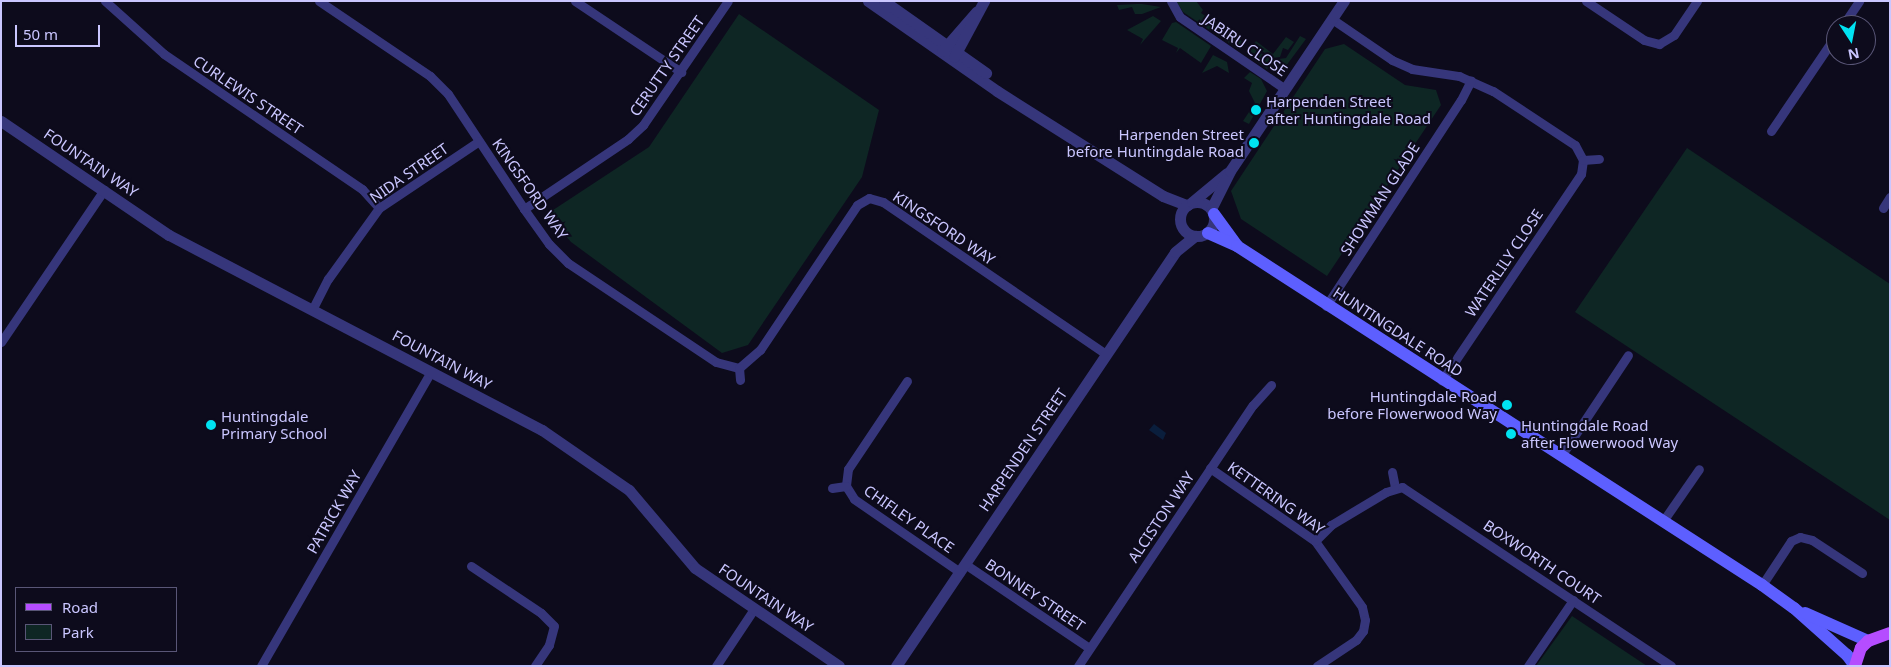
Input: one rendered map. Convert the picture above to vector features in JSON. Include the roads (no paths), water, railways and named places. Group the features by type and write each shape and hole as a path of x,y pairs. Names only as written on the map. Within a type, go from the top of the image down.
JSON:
{"main road":[{"name":"HUNTINGDALE ROAD","path":"1213,211 1237,246"},
{"name":"HUNTINGDALE ROAD","path":"1208,233 1237,246 1326,306 1762,585 1794,608 1847,655 1855,666"},
{"name":"HUNTINGDALE ROAD","path":"1794,608 1868,641"},
{"path":"1855,666 1861,648 1868,641 1890,633"}],"street":[{"name":"CURLEWIS STREET","path":"105,1 164,54 362,189 379,208"},
{"name":"KINGSFORD WAY","path":"319,1 430,76 448,94 524,208 550,244 568,263 716,362 739,368 760,350 857,205 869,198 883,202 1106,354"},
{"path":"576,1 680,72"},
{"name":"CERUTTY STREET","path":"524,208 628,139 643,125 728,1"},
{"path":"868,1 955,55 1014,99 1163,196 1190,204 1203,203 1213,211"},
{"path":"884,1 944,48"},
{"name":"JABIRU CLOSE","path":"1171,1 1180,17 1285,89"},
{"name":"HARPENDEN STREET","path":"896,666 1176,252 1195,236 1208,233 1214,224 1213,211 1230,171 1344,1"},
{"path":"1586,1 1644,40 1659,44 1674,36 1697,1"},
{"path":"1850,15 1859,1"},
{"path":"944,48 981,6"},
{"path":"955,55 981,6"},
{"path":"1332,19 1392,60 1412,69 1471,80 1493,90 1575,145 1583,160 1599,159"},
{"path":"1771,131 1826,50"},
{"name":"SHOWMAN GLADE","path":"1326,306 1461,100 1471,80"},
{"name":"FOUNTAIN WAY","path":"1,121 169,235 542,430 614,477 695,568 839,666"},
{"name":"NIDA STREET","path":"312,310 328,279 379,208 479,141"},
{"name":"WATERLILY CLOSE","path":"1442,380 1581,174 1583,160"},
{"name":"HARPENDEN STREET","path":"1176,252 1180,220 1190,204 1230,171"},
{"path":"1,342 104,190"},
{"path":"1163,196 1186,232 1195,236"},
{"path":"1883,208 1890,198"},
{"path":"1561,456 1628,355"},
{"path":"739,368 740,380"},
{"name":"PATRICK WAY","path":"261,666 430,371"},
{"name":"CHIFLEY PLACE","path":"907,380 848,469 846,486 854,499 963,568"},
{"name":"ALCISTON WAY","path":"1078,666 1210,468 1271,385"},
{"name":"KETTERING WAY","path":"1210,468 1315,541 1362,608 1365,620 1364,631 1356,640 1317,666"},
{"path":"1663,521 1699,469"},
{"path":"1315,541 1331,525 1395,487 1392,472"},
{"name":"CHIFLEY PLACE","path":"832,488 846,486"},
{"name":"BOXWORTH COURT","path":"1395,487 1408,490 1671,666"},
{"path":"1762,585 1791,541 1800,537 1812,540 1862,573"},
{"path":"470,566 541,613 554,626 549,645 535,666"},
{"name":"BONNEY STREET","path":"963,568 1089,648"},
{"path":"1528,666 1573,600"},
{"path":"716,666 754,609"}],"water":[{"path":"1154,424 1166,433 1163,440 1149,430"}],"place":[{"name":"Harpenden Street after Huntingdale Road","path":"1256,110"},
{"name":"Harpenden Street before Huntingdale Road","path":"1254,143"},
{"name":"Huntingdale Road before Flowerwood Way","path":"1507,405"},
{"name":"Huntingdale Primary School","path":"211,425"},
{"name":"Huntingdale Road after Flowerwood Way","path":"1511,434"}]}
